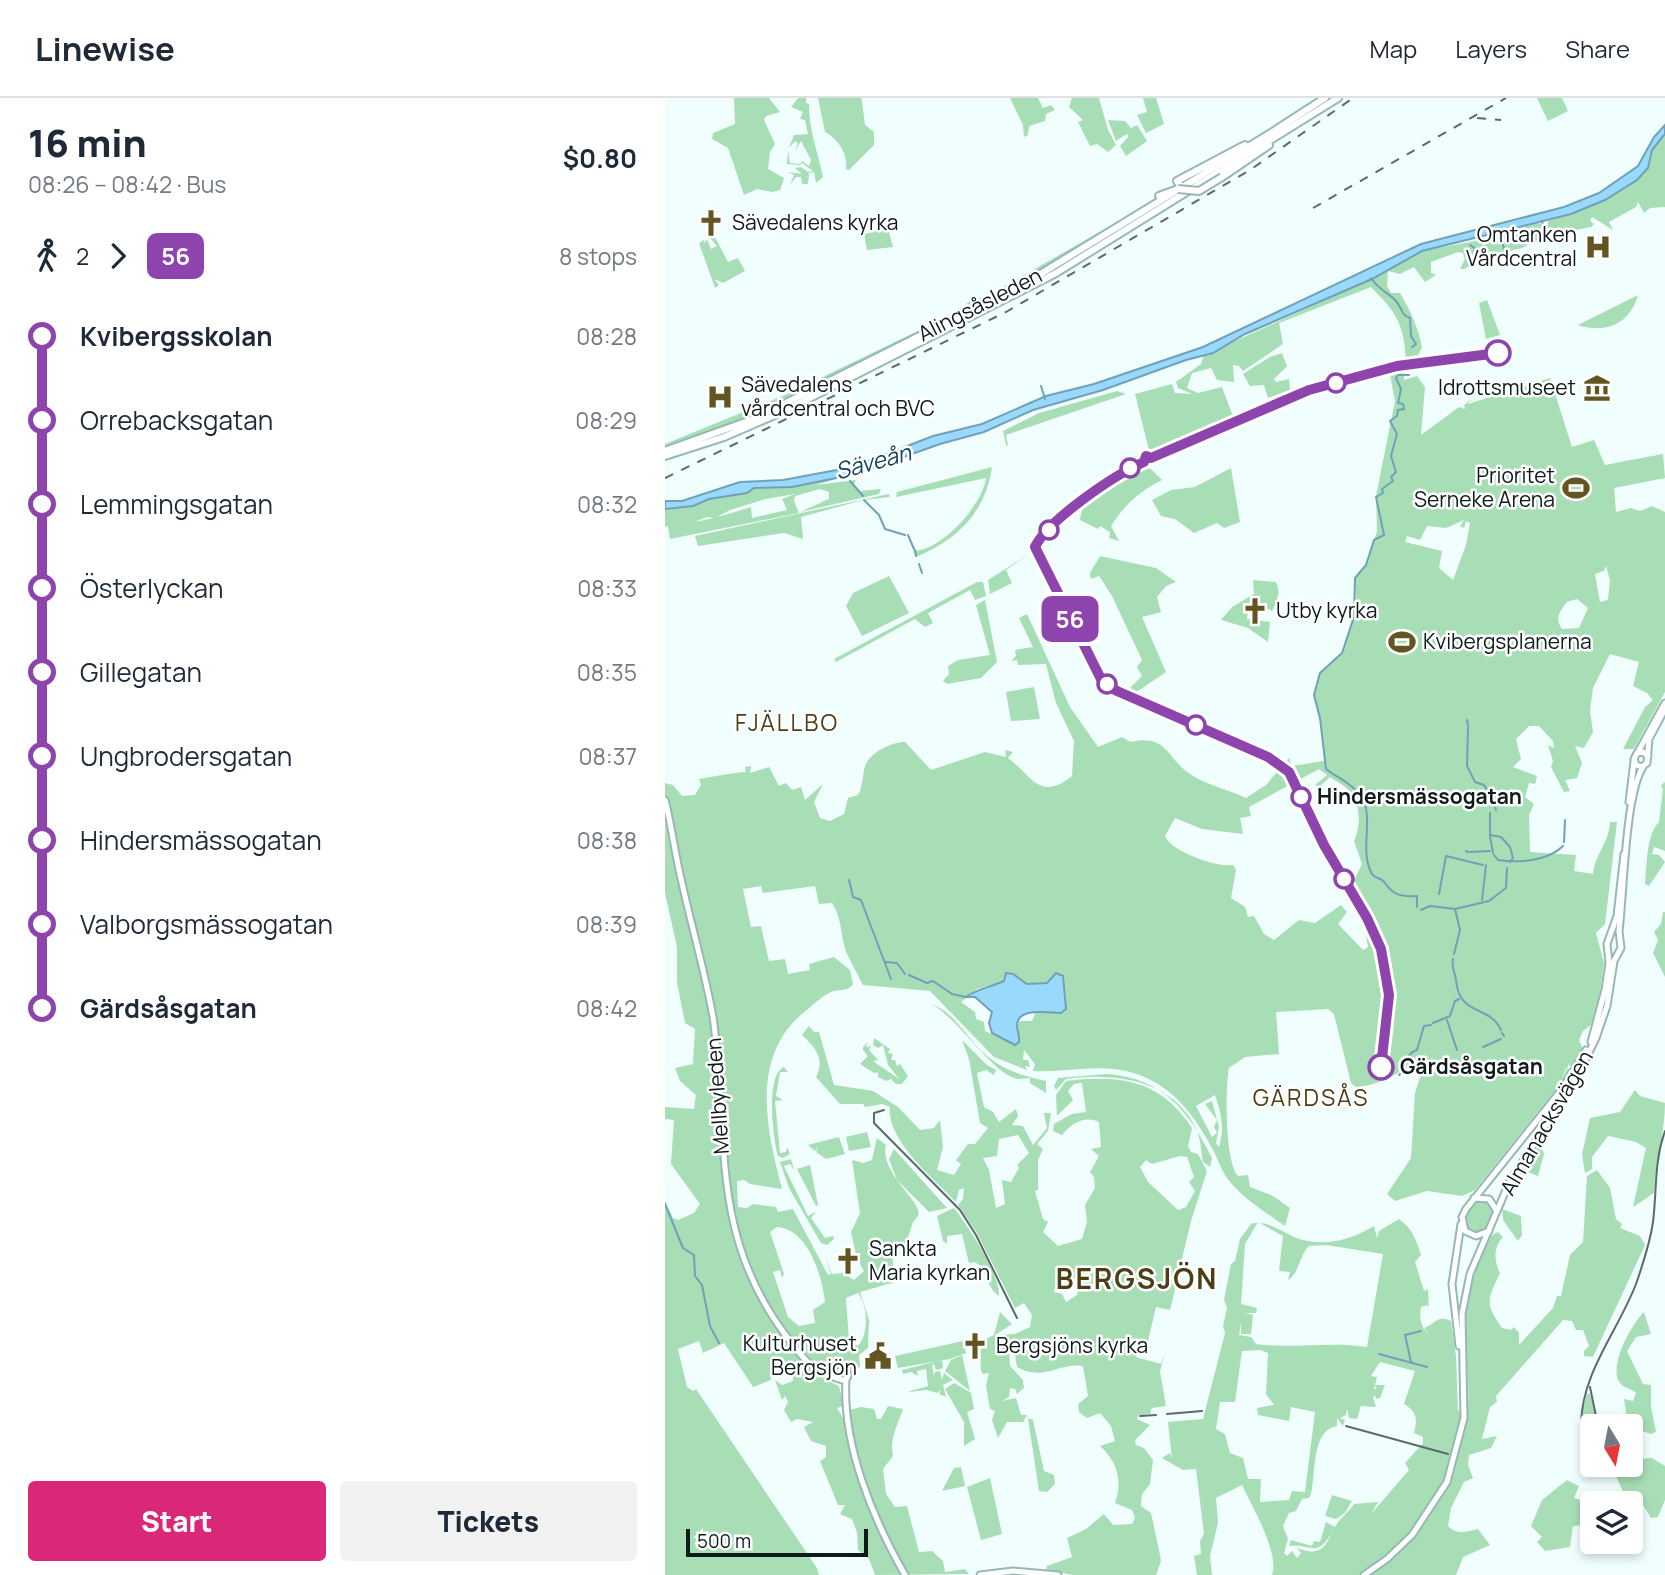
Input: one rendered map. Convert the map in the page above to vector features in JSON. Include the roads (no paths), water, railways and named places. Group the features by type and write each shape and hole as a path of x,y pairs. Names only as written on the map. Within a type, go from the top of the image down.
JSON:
{"highway":[{"path":"1181,189 1177,181 1279,128 1324,100 1337,98"},
{"path":"1159,196 1181,189 1199,191 1289,129 1324,100"},
{"name":"Alingsåsleden","path":"665,451 724,431 774,409 1029,281 1279,128"},
{"path":"665,456 753,425 1002,302 1143,221 1289,129"}],"main road":[{"path":"1665,703 1637,753 1634,761 1637,766 1643,767 1647,763 1649,739 1665,709"},
{"path":"1637,753 1643,752 1648,756"},
{"name":"Almanacksvägen","path":"1474,1198 1575,1072 1599,1022 1608,974 1610,939 1617,916 1634,761"},
{"name":"Almanacksvägen","path":"1497,1212 1519,1165 1572,1085 1596,1038 1607,1006 1617,954 1622,946 1620,939 1630,814 1637,777 1643,767"},
{"name":"Mellbyleden","path":"665,800 709,998 720,1082 724,1175 738,1245 772,1316 803,1357 818,1371 841,1378 847,1396 855,1454 863,1483 886,1541 905,1575"},
{"path":"1610,939 1620,939"},
{"path":"1608,952 1617,954"},
{"path":"1362,1575 1410,1534 1447,1477 1462,1430 1465,1384 1463,1302 1473,1264 1497,1212 1489,1199 1474,1198 1462,1217 1452,1293 1465,1384"},
{"path":"1462,1217 1464,1229 1470,1234 1480,1236 1489,1231"},
{"path":"980,1575 1013,1571 1058,1575"},
{"path":"1003,1575 1037,1575"}],"water":[{"name":"Säveån","path":"1665,125 1665,134 1652,150 1648,168 1637,180 1605,200 1571,214 1422,251 1372,279 1245,334 1213,353 1033,410 984,432 940,444 856,474 792,487 754,488 747,493 709,499 693,506 665,509 665,501 682,501 740,482 783,480 853,467 933,436 982,424 1046,396 1094,384 1203,347 1421,244 1564,207 1599,193 1638,166 1654,137"},
{"path":"1006,973 1013,974 1027,984 1047,983 1056,973 1063,976 1066,1009 1061,1013 1035,1012 1022,1016 1017,1026 1019,1042 1015,1045 992,1033 989,1023 992,1012 975,997 966,997 1004,981"}],"waterway":[{"path":"1542,221 1544,230"},
{"path":"1525,230 1527,241"},
{"path":"1505,251 1502,242 1506,238"},
{"path":"1470,245 1485,255"},
{"path":"1476,258 1481,250"},
{"path":"1371,278 1410,318 1411,336 1416,344 1412,347"},
{"path":"1399,373 1396,378 1401,389 1398,403 1403,404 1404,409 1398,410 1397,416 1390,421 1397,434 1391,456 1396,472 1391,477 1393,481 1376,497 1384,535 1374,540 1366,565 1355,578 1354,617 1342,653 1320,673 1314,695 1320,718 1326,769 1352,787 1365,803 1366,854 1372,874 1394,893 1417,896 1417,907"},
{"path":"1399,375 1409,375"},
{"path":"1041,386 1045,399"},
{"name":"Säveån","path":"850,481 863,496"},
{"path":"864,500 879,515 885,529 905,535"},
{"path":"908,535 914,549"},
{"path":"915,550 916,556"},
{"path":"919,564 922,573"},
{"path":"1467,720 1468,725"},
{"path":"1468,727 1467,766 1475,782 1484,785 1491,795"},
{"path":"1492,798 1496,810"},
{"path":"1490,813 1490,835 1501,837 1510,847 1513,858 1510,862"},
{"path":"1564,842 1565,820"},
{"path":"1490,836 1493,853"},
{"path":"1494,855 1498,860 1533,860 1549,855 1563,846"},
{"path":"1470,852 1490,851"},
{"path":"1439,894 1446,856 1483,865"},
{"path":"1482,900 1486,865"},
{"path":"1455,909 1489,901 1506,888 1507,868"},
{"path":"849,880 853,897 861,900 891,979"},
{"path":"1421,910 1430,906 1455,909 1460,930 1454,954"},
{"path":"1453,959 1458,992 1463,1000 1489,1016 1501,1030"},
{"path":"886,962 897,963 905,974"},
{"path":"909,975 927,983 933,981 952,994 966,997"},
{"path":"1433,1023 1450,1016 1455,1001 1459,999"},
{"path":"1447,1020 1457,1050"},
{"path":"1399,1075 1405,1069 1409,1055 1417,1050 1424,1026 1431,1025"},
{"path":"1483,1047 1501,1039"},
{"path":"665,1204 683,1248 694,1255 695,1276 702,1285 710,1326 719,1343"},
{"path":"1411,1362 1405,1335 1421,1331"},
{"path":"1379,1354 1427,1367"}],"tram line":[{"path":"884,1110 874,1113 874,1123 960,1210 976,1235 1017,1318"},
{"path":"1582,1414 1587,1387 1594,1369 1629,1301 1646,1253 1653,1222 1659,1153 1665,1131"},
{"path":"1590,1387 1596,1414"},
{"path":"1167,1414 1202,1411"},
{"path":"1140,1416 1156,1415"},
{"path":"1346,1426 1448,1454"}],"railway":[{"path":"665,478 1006,312 1250,170 1353,98"},
{"path":"1313,208 1506,98"},
{"path":"1477,118 1501,120"}],"place":[{"name":"Sävedalens kyrka","path":"711,223"},
{"name":"Omtanken Vårdcentral","path":"1598,247"},
{"name":"Idrottsmuseet","path":"1597,388"},
{"name":"Sävedalens vårdcentral och BVC","path":"720,397"},
{"name":"Prioritet Serneke Arena","path":"1576,488"},
{"name":"Utby kyrka","path":"1255,611"},
{"name":"Kvibergsplanerna","path":"1402,642"},
{"name":"Hindersmässogatan","path":"1301,797"},
{"name":"Gärdsåsgatan","path":"1381,1067"},
{"name":"Sankta Maria kyrkan","path":"848,1261"},
{"name":"Bergsjöns kyrka","path":"975,1346"},
{"name":"Kulturhuset Bergsjön","path":"878,1356"}],"district":[{"name":"FJÄLLBO","path":"787,723"},
{"name":"GÄRDSÅS","path":"1311,1098"},
{"name":"BERGSJÖN","path":"1137,1279"}]}
